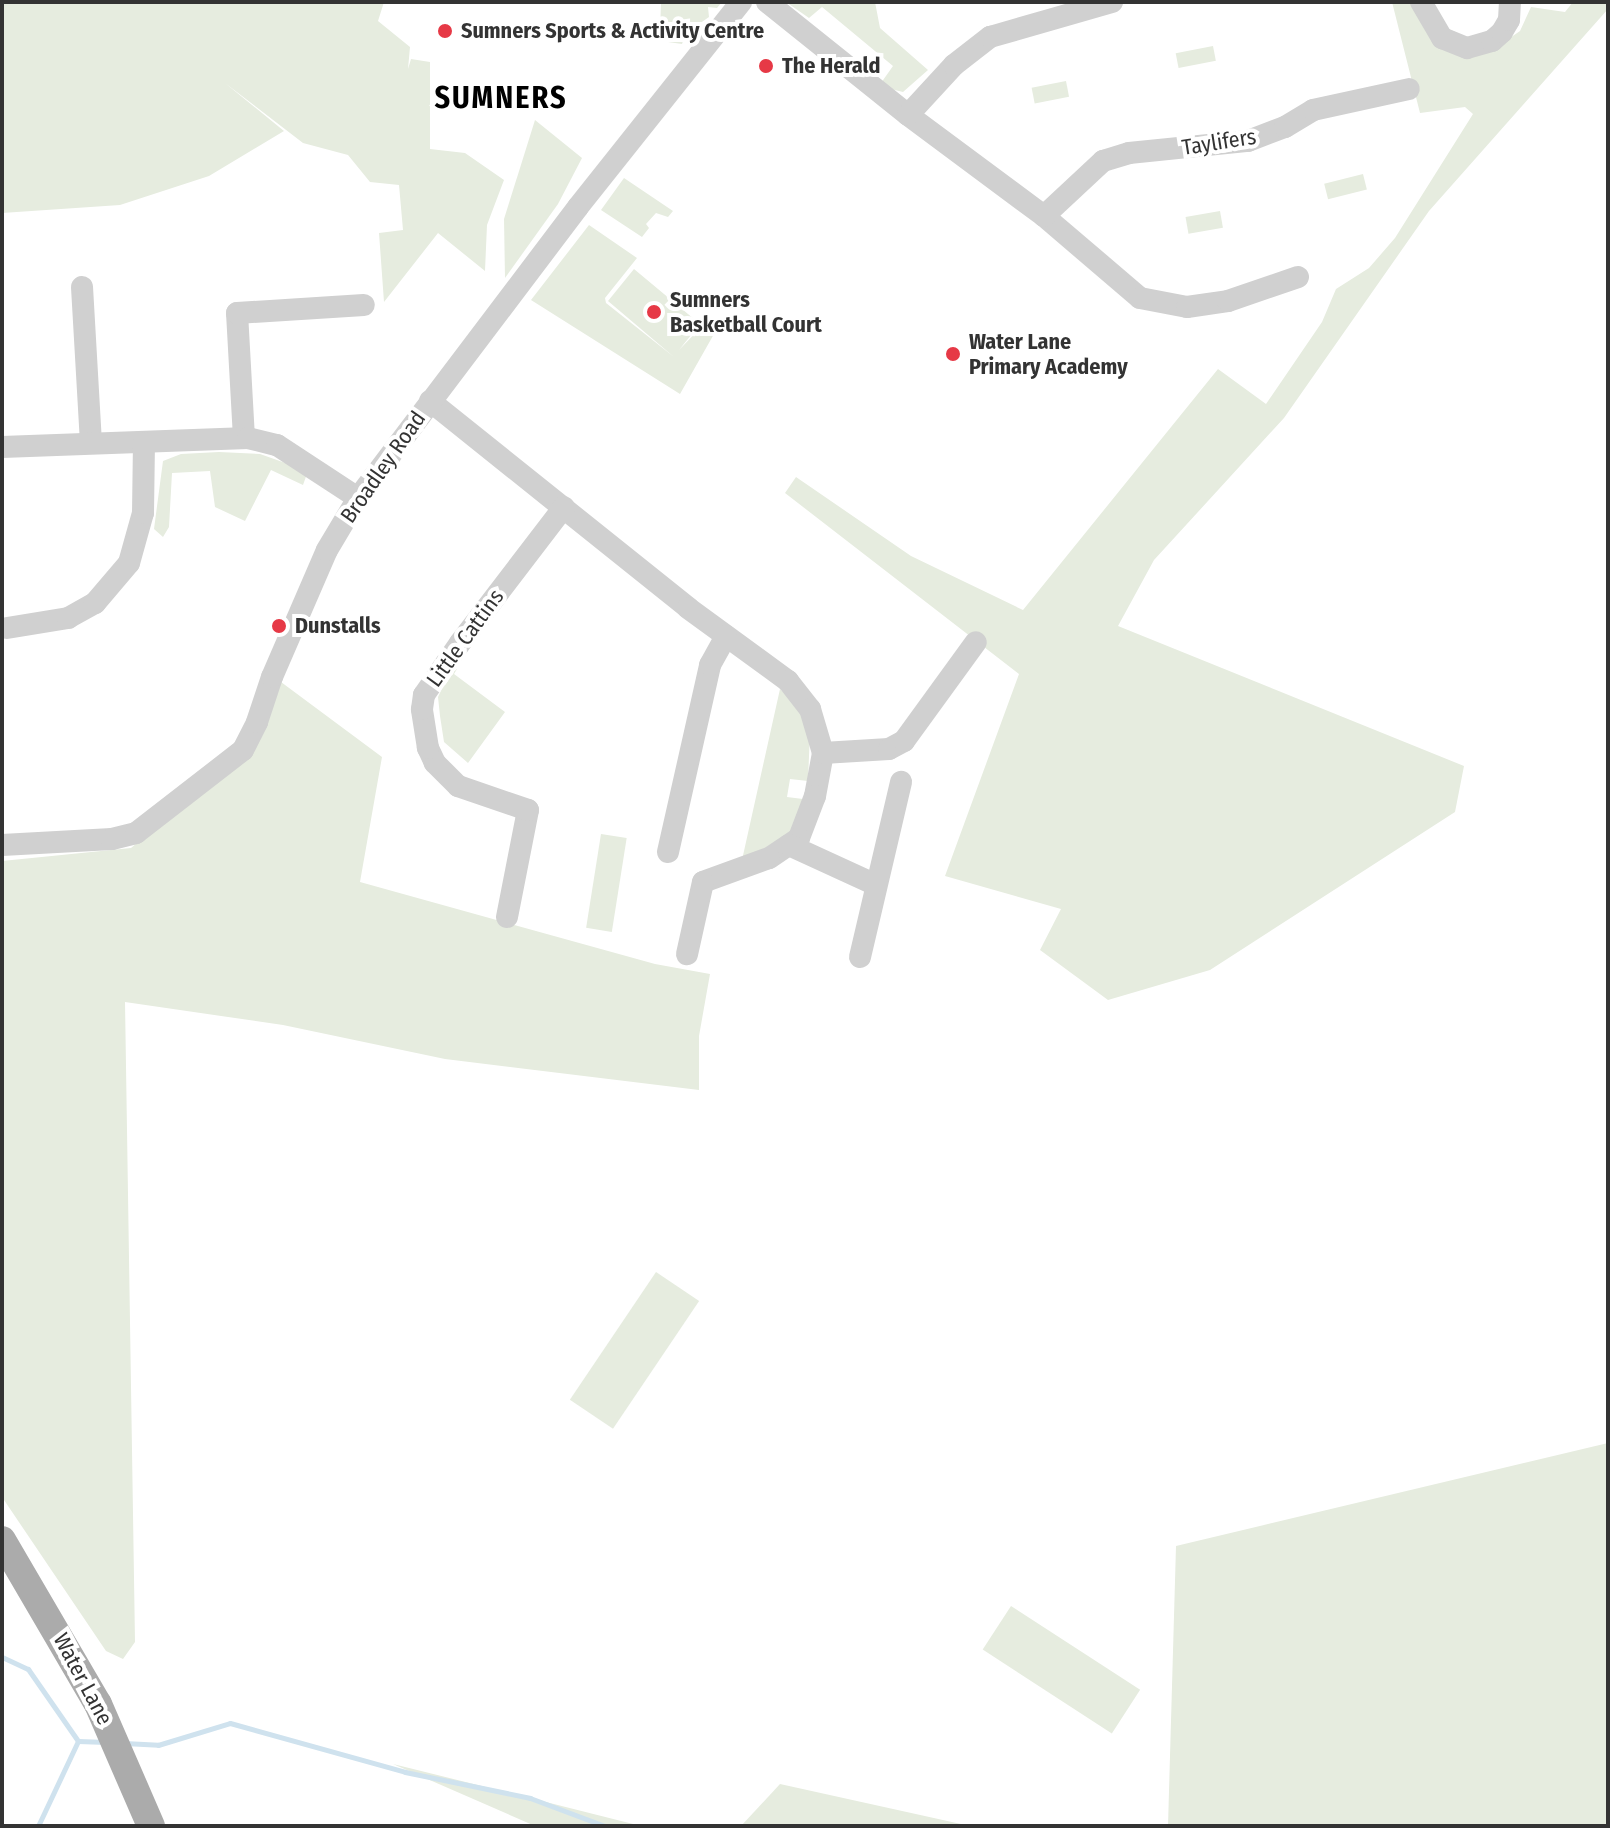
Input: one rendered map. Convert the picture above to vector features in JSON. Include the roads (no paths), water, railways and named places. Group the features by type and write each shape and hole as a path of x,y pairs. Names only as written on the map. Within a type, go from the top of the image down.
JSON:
{"main road":[{"name":"Water Lane","path":"2,1540 98,1704 151,1826"}],"street":[{"name":"Broadley Road","path":"2,845 112,839 136,833 243,750 327,550 358,498 578,207 741,2"},
{"path":"767,2 908,115 1044,216 1140,298 1187,307 1228,301 1298,277"},
{"path":"908,115 954,65 990,37 1112,2"},
{"path":"1426,6 1433,28 1453,45 1480,47 1502,32 1509,20 1510,2"},
{"name":"Taylifers","path":"1044,216 1103,161 1129,153 1248,141 1285,127 1313,110 1409,89"},
{"path":"82,287 91,443"},
{"path":"244,438 237,313 364,305"},
{"path":"430,401 726,636 788,681 810,709 823,753 815,796 799,838 769,858 703,882 687,954"},
{"path":"2,447 244,438 277,445 358,498"},
{"path":"7,628 68,618 95,603 129,563 143,513 144,443"},
{"name":"Little Cattins","path":"507,917 528,810 458,786 435,763 428,748 422,709 424,695 460,643 564,507"},
{"path":"668,852 710,665 726,636"},
{"path":"823,753 889,749 904,741 976,642"},
{"path":"860,957 901,782"},
{"path":"789,845 876,885"}],"waterway":[{"path":"2,1657 28,1669 78,1741 38,1826"},
{"path":"124,1743 158,1745 230,1723 405,1772 530,1798 605,1826"},
{"path":"78,1741 106,1742"}],"place":[{"name":"Sumners Sports & Activity Centre","path":"445,31"},
{"name":"The Herald","path":"766,66"},
{"name":"Sumners Basketball Court","path":"654,312"},
{"name":"Water Lane Primary Academy","path":"953,354"},
{"name":"Dunstalls","path":"279,626"}],"district":[{"name":"SUMNERS","path":"501,98"}]}
